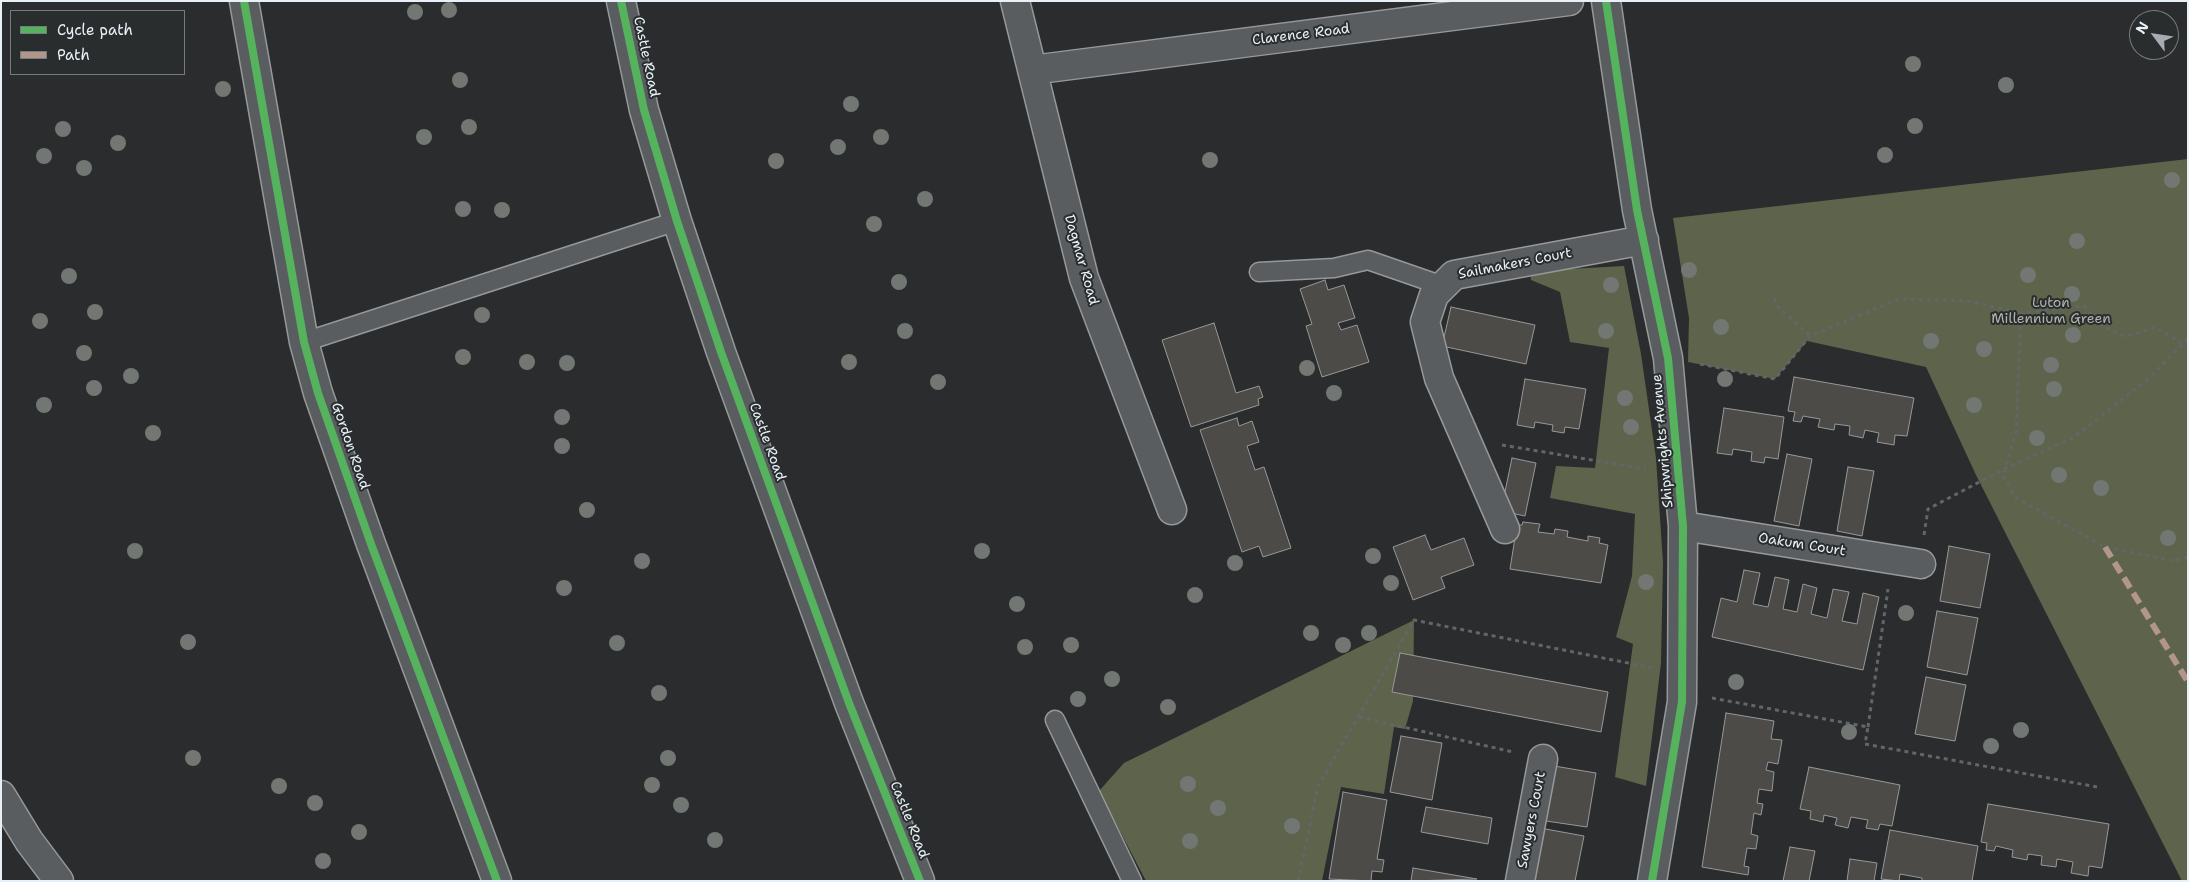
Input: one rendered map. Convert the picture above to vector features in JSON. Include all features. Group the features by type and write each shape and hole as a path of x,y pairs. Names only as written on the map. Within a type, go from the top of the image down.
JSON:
{"street":[{"name":"Gordon Road","path":"244,1 304,342 318,393 371,544 497,881"},
{"name":"Castle Road","path":"622,1 644,110 677,222 721,352 849,703 920,881"},
{"name":"Dagmar Road","path":"1015,1 1084,278 1172,510"},
{"name":"Clarence Road","path":"1032,70 1569,1"},
{"name":"Shipwrights Avenue","path":"1606,1 1637,210 1668,358 1683,526 1682,702 1652,881"},
{"name":"Sailmakers Court","path":"1505,529 1439,378 1425,322 1434,295 1454,275 1644,240"},
{"name":"Oakum Court","path":"1683,526 1920,564"},
{"name":"Sawyers Court","path":"1520,881 1543,759"},
{"path":"1,795 24,834 59,881"}],"lane":[{"path":"304,342 677,222"},
{"path":"1259,272 1334,268 1368,260 1443,286"},
{"path":"1055,720 1132,881"}],"path":[{"path":"1774,298 1778,307 1810,336"},
{"path":"1668,358 1775,380 1810,336 1899,299 1969,301 2021,313 2084,306 2101,325 2111,332 2123,336 2155,327 2183,344"},
{"path":"2021,313 2016,433 2003,476 2016,498 2104,547 2175,561 2188,557"},
{"path":"1920,564 1928,510 2006,468 2073,438 2148,379 2188,339"},
{"path":"1465,438 1679,474"},
{"path":"1892,559 1865,744 2097,787"},
{"path":"1298,881 1318,786 1414,620 1682,674"},
{"path":"1704,697 1868,727"},
{"path":"1359,717 1543,759"}],"green space":[{"name":"Luton Millennium Green","path":"2188,159 2188,881 2182,881 1976,475 1926,367 1807,341 1775,379 1688,362 1689,318 1673,218"},
{"path":"1624,266 1641,354 1656,458 1663,563 1661,663 1646,786 1615,777 1633,644 1616,637 1632,576 1635,514 1550,498 1556,466 1595,468 1609,348 1570,342 1560,292 1531,280 1530,271"},
{"path":"1414,620 1413,701 1405,729 1394,727 1384,794 1341,787 1322,881 1146,881 1099,791 1124,763"}],"building":[{"path":"1325,280 1328,290 1344,285 1355,318 1338,323 1341,330 1357,325 1369,362 1322,377 1306,326 1312,324 1300,289"},
{"path":"1451,307 1535,325 1526,364 1442,346"},
{"path":"1214,323 1236,393 1259,386 1263,397 1258,399 1259,405 1191,427 1162,340"},
{"path":"1794,377 1914,398 1907,436 1895,435 1894,445 1877,442 1879,433 1865,430 1863,438 1849,435 1850,426 1835,424 1834,430 1818,427 1820,419 1803,416 1801,422 1793,421 1795,412 1788,411"},
{"path":"1525,379 1586,389 1579,429 1565,427 1564,433 1552,431 1553,425 1535,422 1534,428 1517,425"},
{"path":"1724,408 1784,417 1778,459 1765,457 1764,463 1751,461 1752,452 1733,449 1732,455 1717,453"},
{"path":"1237,418 1239,426 1252,421 1259,442 1247,446 1255,470 1264,467 1291,548 1263,557 1259,546 1242,552 1200,430"},
{"path":"1787,454 1812,459 1799,526 1774,521"},
{"path":"1512,458 1536,463 1525,516 1501,511"},
{"path":"1848,467 1874,471 1862,536 1837,531"},
{"path":"1523,522 1540,524 1538,532 1554,534 1555,529 1568,531 1567,537 1588,541 1588,536 1600,538 1599,543 1608,545 1601,583 1510,569 1517,525 1522,525"},
{"path":"1425,535 1431,550 1464,538 1474,565 1441,577 1445,588 1413,600 1393,547"},
{"path":"1949,546 1990,554 1980,608 1940,601"},
{"path":"1744,570 1760,573 1753,604 1768,607 1775,577 1789,580 1783,609 1797,612 1803,584 1817,588 1811,614 1827,618 1833,589 1849,592 1842,621 1857,624 1863,593 1879,597 1863,670 1712,637 1721,598 1737,602"},
{"path":"1937,611 1978,618 1967,675 1927,667"},
{"path":"1400,653 1608,692 1601,732 1392,692"},
{"path":"1926,677 1966,685 1955,741 1915,734"},
{"path":"1726,713 1774,721 1771,739 1782,740 1778,764 1768,762 1766,770 1774,772 1772,791 1759,789 1757,803 1763,804 1761,815 1754,813 1751,834 1758,836 1756,849 1747,848 1744,866 1749,867 1748,875 1702,867"},
{"path":"1401,736 1442,743 1432,800 1390,792"},
{"path":"1554,766 1596,773 1587,827 1546,821"},
{"path":"1809,767 1900,785 1892,826 1880,824 1878,830 1866,828 1868,820 1851,817 1848,828 1835,825 1837,818 1824,815 1823,822 1810,819 1811,811 1800,809"},
{"path":"1343,792 1387,800 1377,859 1384,860 1382,872 1372,871 1371,881 1329,879"},
{"path":"1988,804 2109,824 2102,868 2089,866 2088,876 2071,873 2073,862 2057,859 2056,867 2041,865 2042,856 2028,854 2027,860 2012,857 2013,850 1996,846 1994,851 1986,850 1987,843 1981,842"},
{"path":"1426,807 1492,818 1488,844 1421,832"},
{"path":"1540,828 1584,836 1575,881 1531,881"},
{"path":"1890,830 1978,846 1972,881 1922,881 1922,878 1900,874 1899,881 1881,879"},
{"path":"1790,847 1815,851 1809,881 1783,881"},
{"path":"1850,859 1877,863 1874,881 1847,881"},
{"path":"1413,868 1477,879 1411,881"}],"marked path":[{"path":"2105,547 2188,682"}],"cycle path":[{"path":"244,1 304,342 318,393 371,544 497,881"},
{"path":"621,1 644,110 677,221 721,352 849,703 920,881"},
{"path":"1606,1 1637,210 1668,358 1683,526 1682,702 1652,881"}]}
